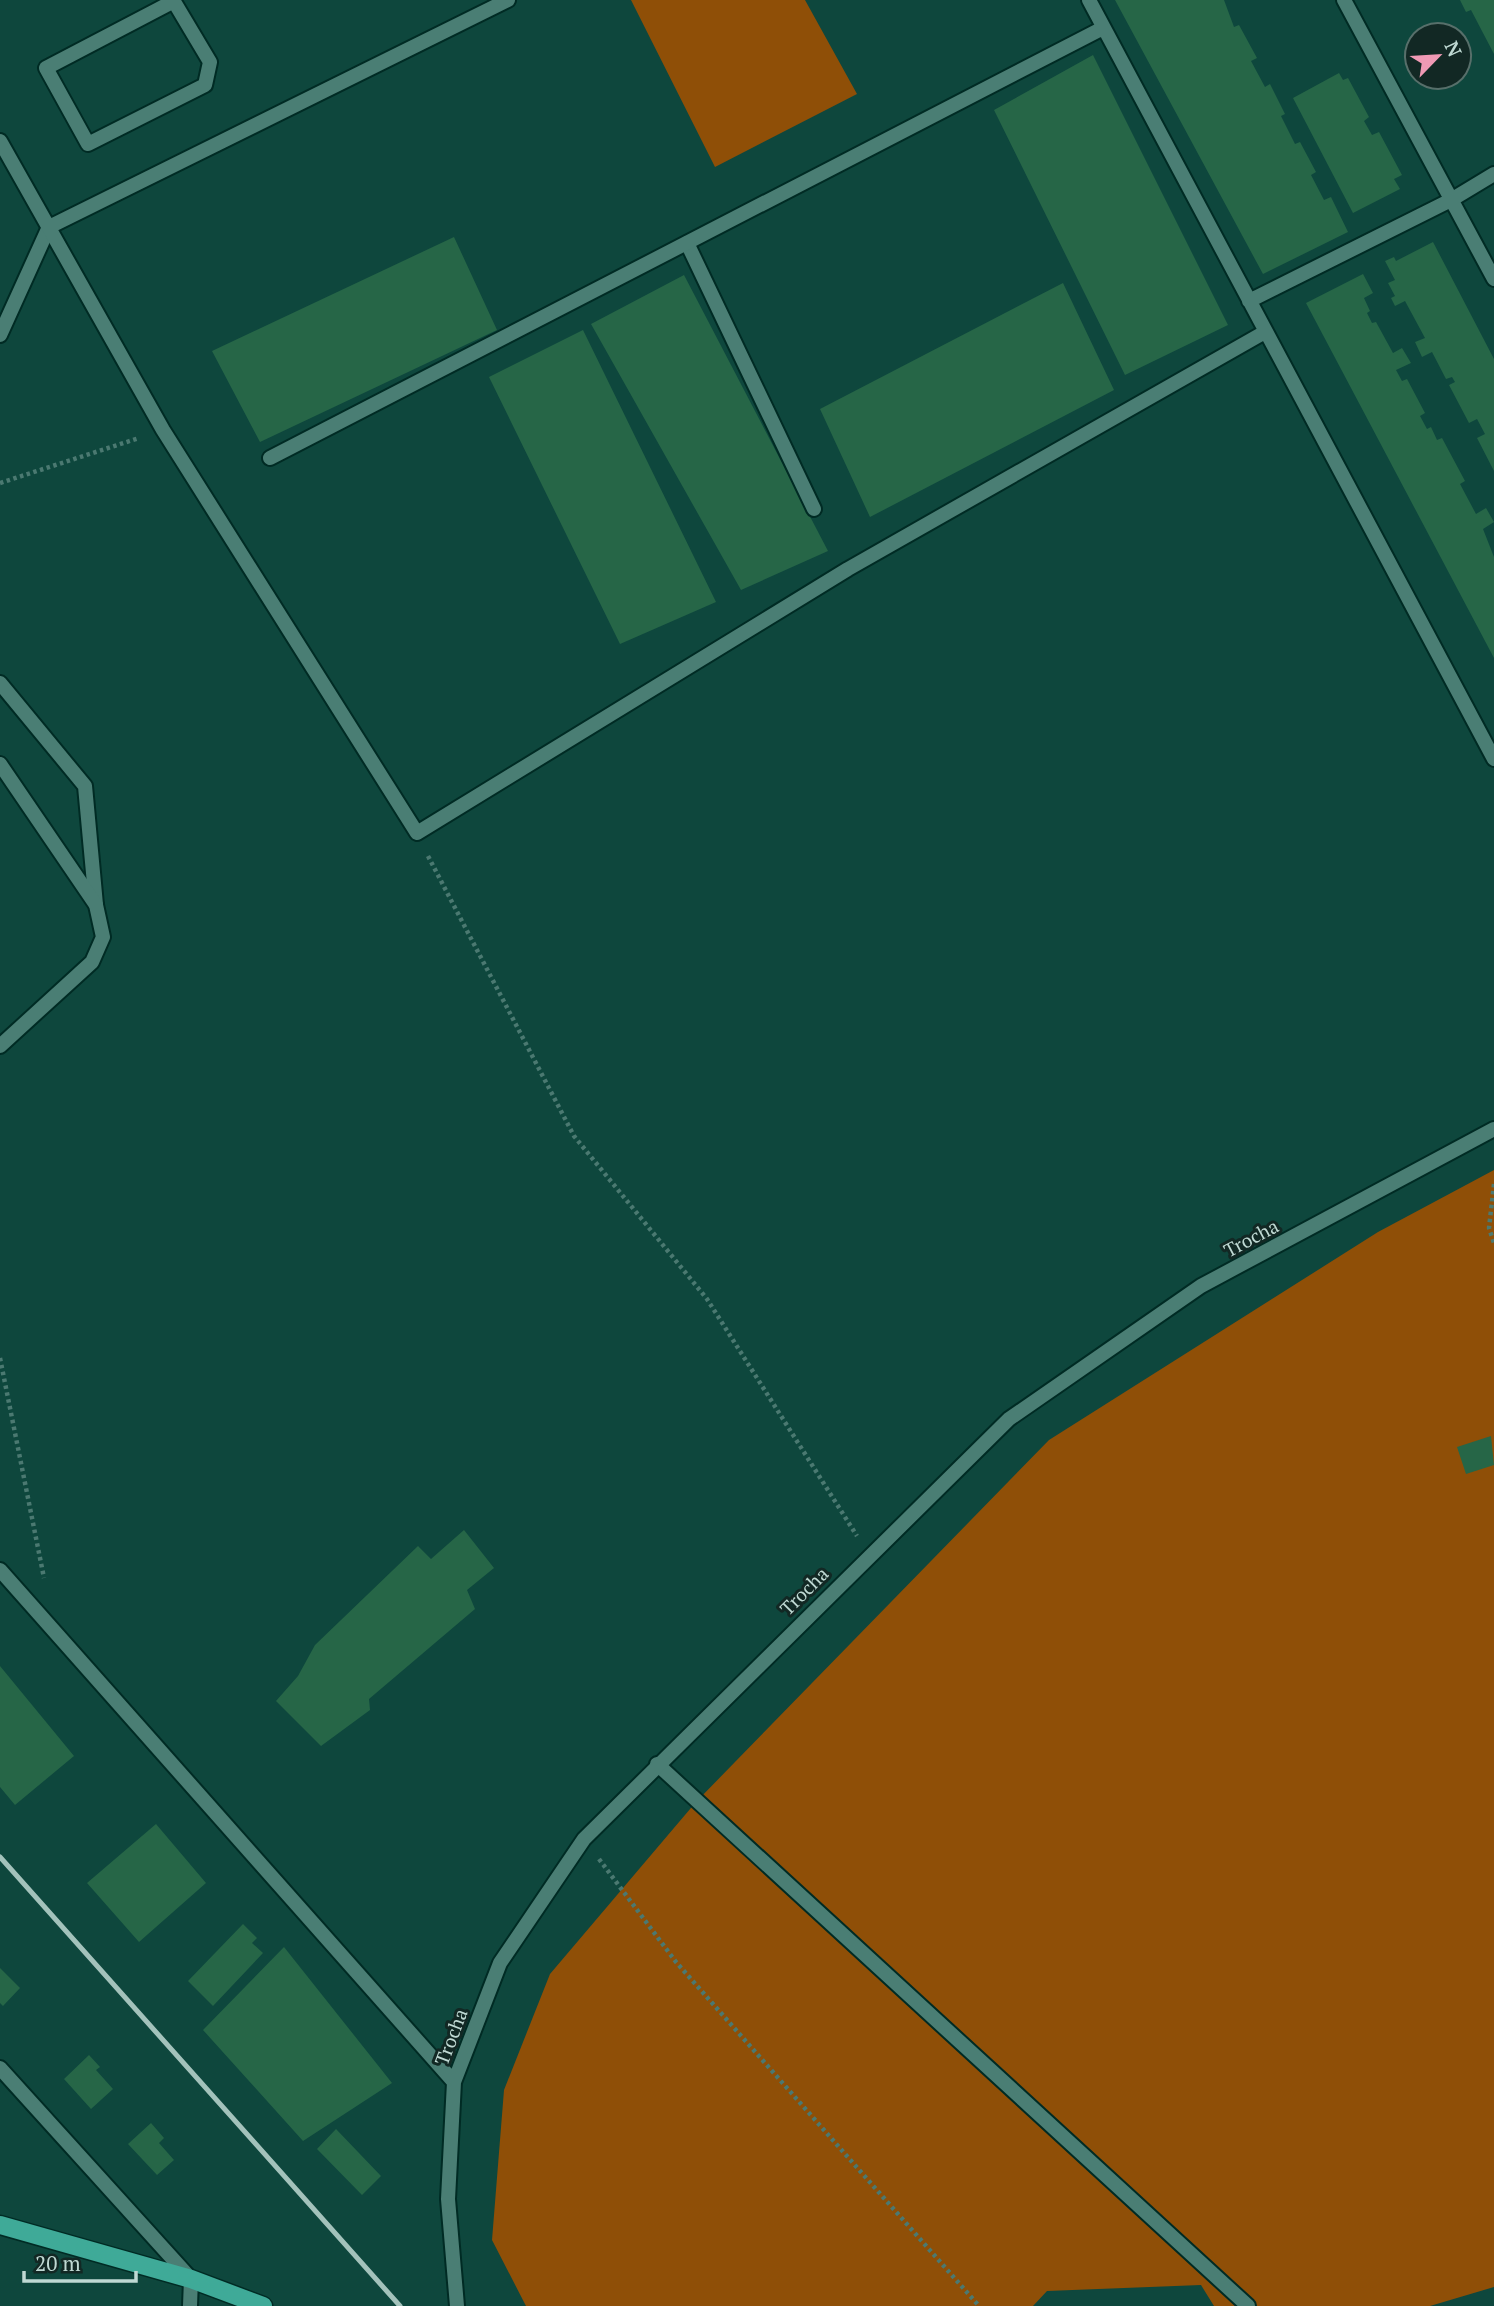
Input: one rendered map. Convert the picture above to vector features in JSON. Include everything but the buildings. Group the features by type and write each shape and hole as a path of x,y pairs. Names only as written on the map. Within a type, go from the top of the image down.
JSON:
{"main road":[{"path":"0,2225 191,2279 263,2306"}],"street":[{"path":"0,335 49,227 508,0"},
{"path":"1088,0 1494,759"},
{"path":"1344,0 1494,279"},
{"path":"174,1 210,62 205,85 88,144 46,68 174,1"},
{"path":"271,458 1103,28"},
{"path":"0,141 163,430 417,833 848,569 1265,332"},
{"path":"1249,301 1451,200 1494,174"},
{"path":"687,243 814,509"},
{"path":"0,683 85,786 96,905 103,937 92,962 0,1046"},
{"path":"0,764 96,905"},
{"name":"Trocha","path":"457,2306 448,2200 454,2082 500,1963 584,1839 1009,1419 1201,1286 1494,1129"},
{"path":"0,1570 454,2082"},
{"path":"657,1764 1248,2306"},
{"path":"0,2068 191,2279 190,2306"}],"path":[{"path":"0,484 163,430"},
{"path":"417,833 574,1136 707,1299 869,1555"},
{"path":"1494,1184 1489,1228 1494,1243"},
{"path":"0,1358 55,1630"},
{"path":"584,1839 676,1962 979,2306"}],"shaded area":[{"path":"631,0 805,0 857,94 715,167"},
{"path":"1494,1170 1494,2287 1430,2306 1214,2306 1201,2285 1047,2291 1033,2306 526,2306 492,2240 504,2090 550,1974 696,1802 1049,1440 1378,1232"}],"railway":[{"path":"0,1857 400,2306"}]}
